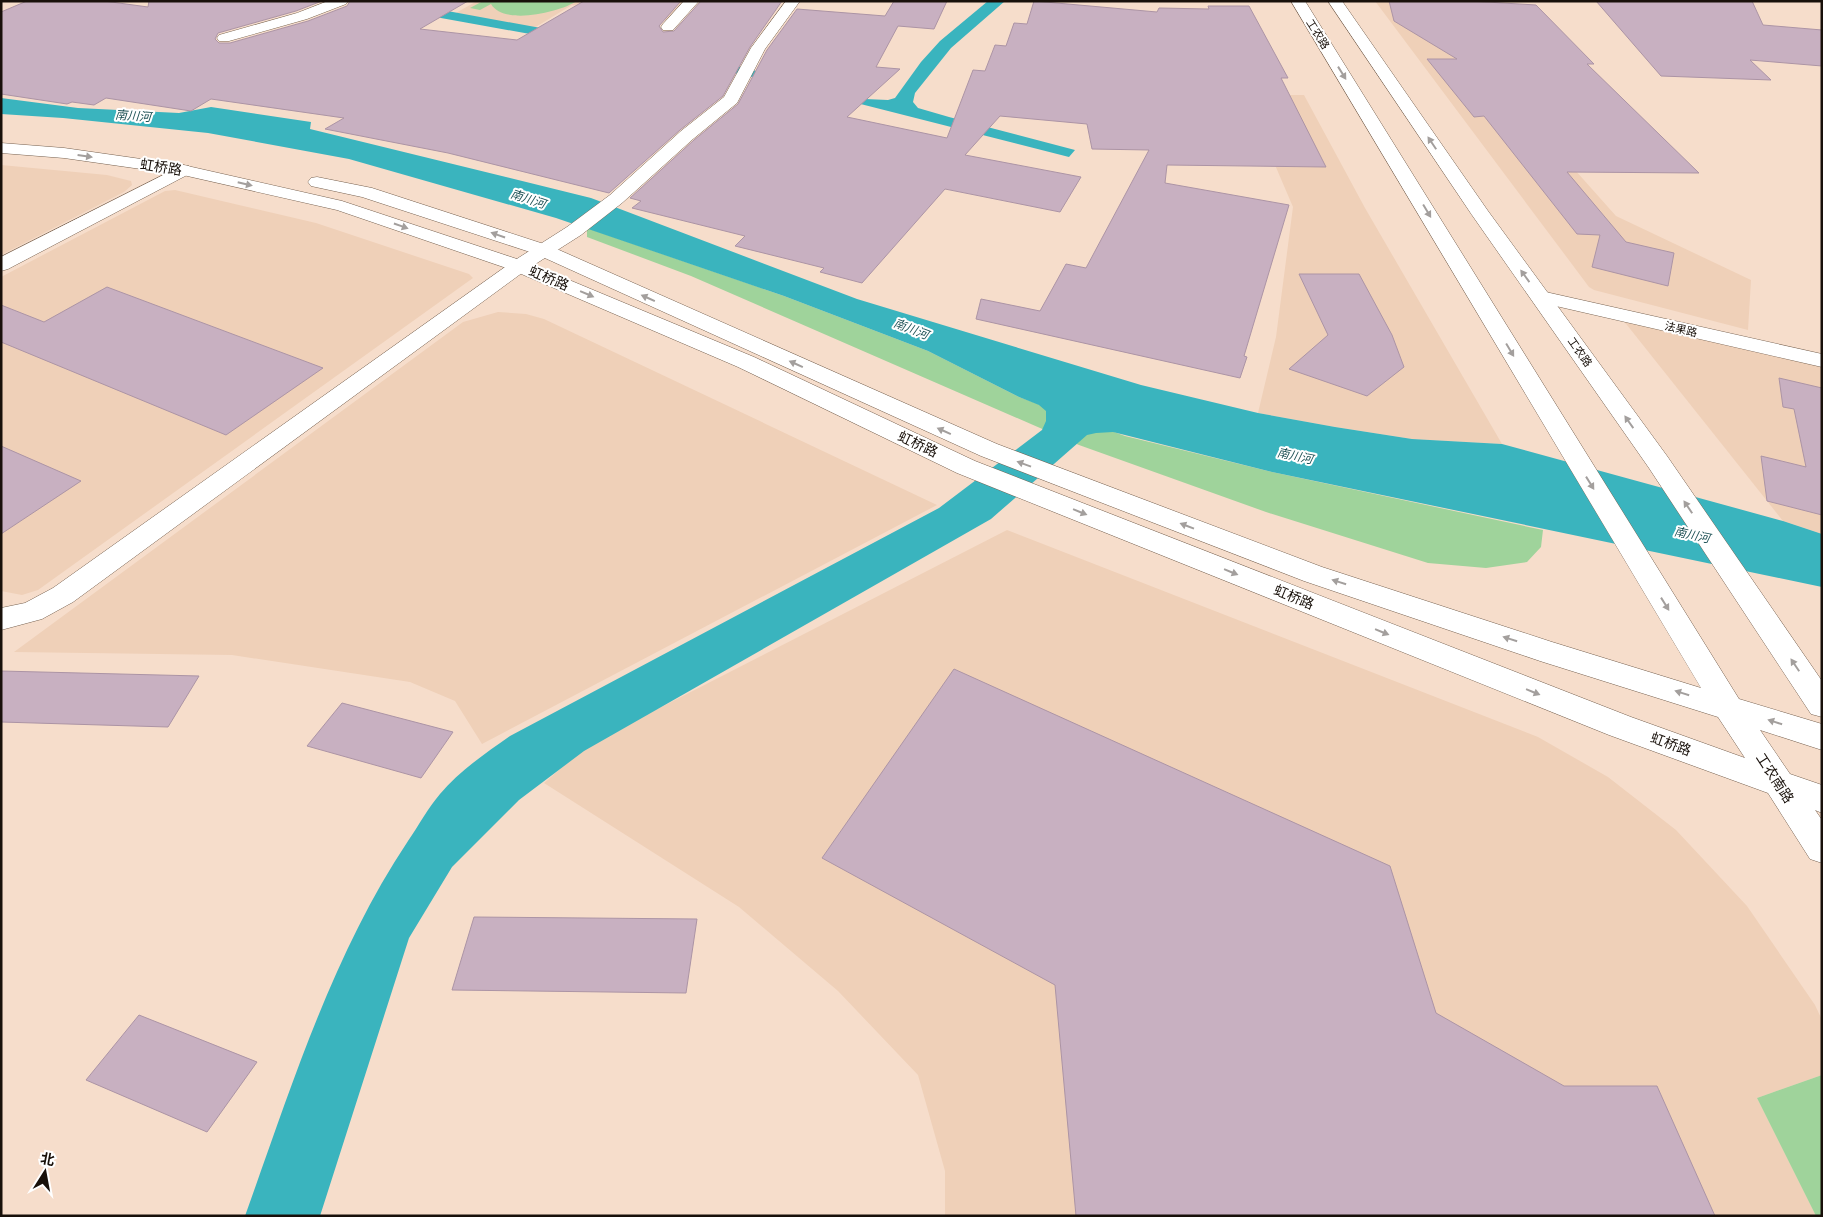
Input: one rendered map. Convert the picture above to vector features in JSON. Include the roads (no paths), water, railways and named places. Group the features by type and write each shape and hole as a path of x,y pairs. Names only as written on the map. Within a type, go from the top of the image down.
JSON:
{"main road":[{"path":"668,27 692,1"},
{"path":"1,618 32,612 63,595 519,266 574,232 616,198 687,135 731,100 758,48 793,1"},
{"name":"工农路","path":"1298,1 1728,707"},
{"name":"工农路","path":"1335,1 1481,215 1658,462 1822,705"},
{"path":"224,38 302,16 340,2"},
{"name":"虹桥路","path":"1,135 82,141 207,157 366,192 544,250 989,450 1313,574 1550,653 1822,737"},
{"name":"虹桥路","path":"1,148 64,154 183,170 342,206 519,266 746,362 966,467 1620,726 1822,799"},
{"path":"1,265 183,170"},
{"name":"法果路","path":"1541,297 1822,361"},
{"name":"工农南路","path":"1728,707 1822,848"}],"water":[{"path":"347,1 393,1 705,58 865,99 888,100 895,98 921,62 940,41 988,1 1005,1 951,48 915,93 913,102 918,108 1075,150 1069,157 696,64"},
{"name":"南川河","path":"1,98 78,108 179,113 211,107 311,122 310,129 591,198 857,299 1141,385 1258,413 1335,427 1412,439 1502,444 1783,521 1822,534 1822,587 1272,472 1113,432 1087,435 991,519 584,751 519,800 452,867 409,938 320,1216 245,1216 315,1023 335,976 381,885 431,805 447,786 473,763 510,736 939,508 1042,430 1046,421 1046,411 1039,405 1019,397 928,351 784,296 556,218 349,159 208,133 63,118 1,114"}]}
